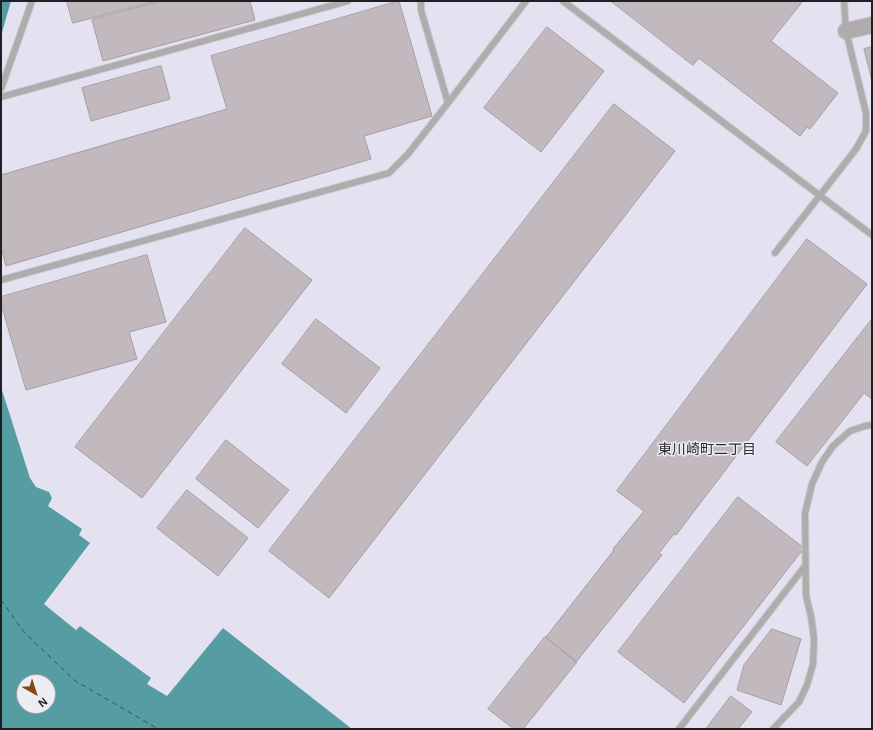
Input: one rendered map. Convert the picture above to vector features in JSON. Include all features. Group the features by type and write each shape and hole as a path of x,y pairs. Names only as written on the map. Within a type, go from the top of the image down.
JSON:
{"street":[{"path":"846,31 872,25"}],"lane":[{"path":"1,89 32,1"},
{"path":"1,97 348,1"},
{"path":"421,1 421,10 448,103"},
{"path":"1,280 389,173 408,154 526,1"},
{"path":"562,1 872,235"},
{"path":"775,253 856,149 866,131 869,119 866,113 846,31 844,1"},
{"path":"866,131 872,135"},
{"path":"773,729 799,702 807,685 813,664 814,639 811,616 806,596 805,514 812,484 822,462 833,446 850,431 872,425"},
{"path":"679,729 806,566"}],"shaded area":[{"path":"11,1 872,1 872,729 352,729 223,628 167,696 147,684 150,678 80,626 76,630 44,604 82,530 48,505 49,492 36,487 30,478 1,387 1,36"}],"water":[{"path":"1,1 11,1 1,36"},
{"path":"1,387 30,478 36,487 49,492 52,498 48,506 82,529 79,535 90,543 44,604 76,630 80,626 151,678 147,684 167,696 223,628 352,729 1,729"}],"building":[{"path":"67,1 157,1 73,23"},
{"path":"162,1 250,1 255,20 103,61 92,20"},
{"path":"399,1 432,116 364,136 371,159 6,266 1,247 1,175 227,109 211,56"},
{"path":"611,1 803,1 771,41 838,93 810,129 807,127 800,136 699,58 693,65"},
{"path":"547,27 604,71 541,152 484,108"},
{"path":"872,47 872,81 864,49"},
{"path":"161,66 170,99 91,121 82,88"},
{"path":"614,104 675,151 329,598 269,551"},
{"path":"245,228 312,280 142,498 75,447"},
{"path":"807,239 867,284 676,535 674,534 659,553 662,555 576,662 546,637 644,511 617,491"},
{"path":"147,255 166,322 129,332 137,359 26,390 1,304 1,297"},
{"path":"316,319 380,368 346,413 282,364"},
{"path":"872,319 872,399 864,393 807,466 776,442"},
{"path":"226,440 289,490 258,528 196,479"},
{"path":"187,490 248,538 218,576 157,528"},
{"path":"738,497 804,548 684,703 618,652"},
{"path":"772,629 801,639 781,705 737,690 744,665"},
{"path":"545,637 577,662 523,729 514,729 488,709"},
{"path":"731,696 752,712 738,729 706,729"}],"ferry route":[{"path":"1,600 24,632 74,680 158,729"}],"district":[{"name":"東川崎町二丁目","path":"707,450"}]}
